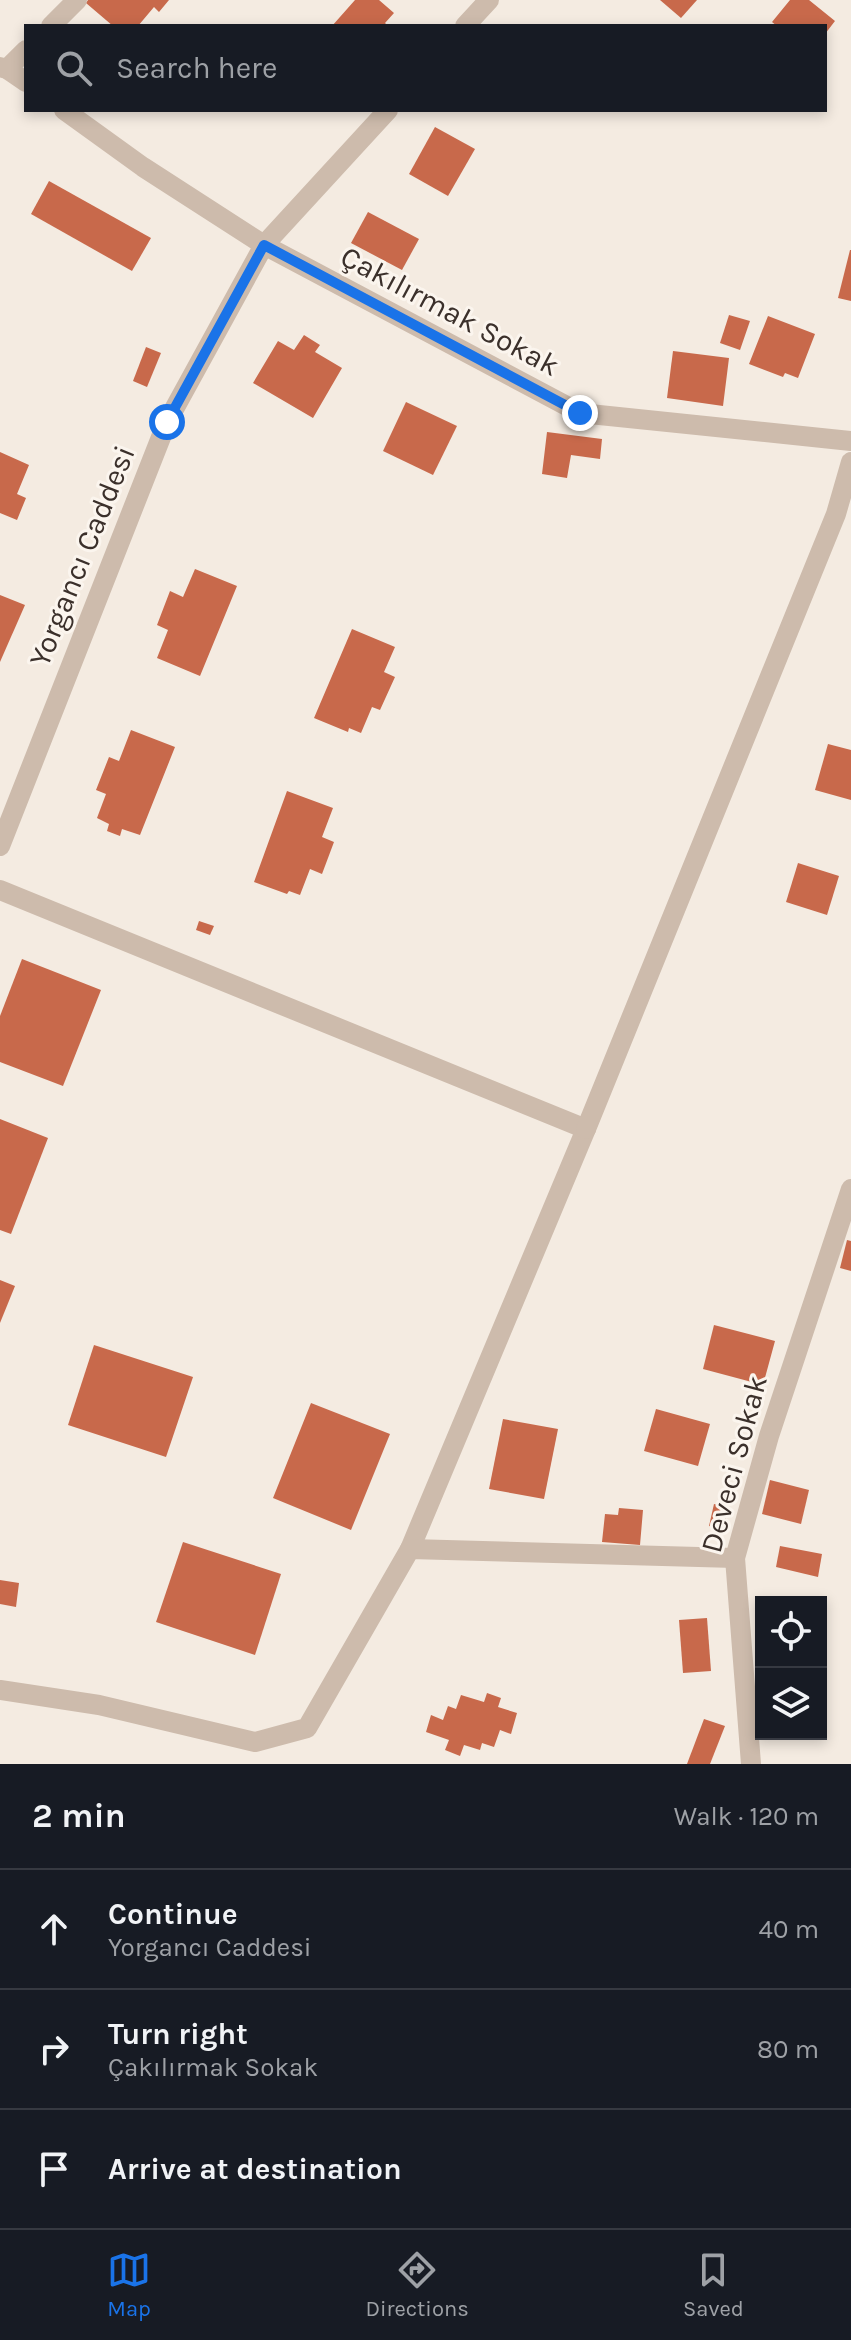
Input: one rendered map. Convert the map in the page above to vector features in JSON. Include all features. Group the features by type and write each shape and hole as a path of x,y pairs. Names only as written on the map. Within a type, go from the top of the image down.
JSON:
{"street":[{"path":"53,24 77,0"},
{"path":"467,24 489,0"},
{"path":"24,52 4,68 24,81"},
{"name":"Çakılırmak Sokak","path":"67,112 143,167 264,245 580,413 851,441"},
{"name":"Yorgancı Caddesi","path":"0,846 167,422 264,245 386,112"},
{"path":"0,1690 99,1705 255,1742 307,1728 410,1549 586,1129 836,514 851,462"},
{"path":"0,890 586,1129"},
{"name":"Deveci Sokak","path":"751,1764 735,1558 769,1436 851,1189"},
{"path":"410,1549 735,1558"}],"building":[{"path":"88,0 169,0 159,12 154,7 140,24 111,24 86,3"},
{"path":"355,0 379,0 394,13 386,24 334,24"},
{"path":"660,0 697,0 681,18"},
{"path":"790,0 809,0 835,21 827,31 827,24 772,22"},
{"path":"435,127 475,149 448,196 409,174"},
{"path":"49,181 151,238 132,271 31,214"},
{"path":"368,212 419,239 402,270 351,243"},
{"path":"851,250 851,301 838,298"},
{"path":"729,315 750,321 740,350 720,343"},
{"path":"768,316 815,334 798,378 785,373 783,377 749,364"},
{"path":"304,335 320,345 315,352 342,368 313,418 253,383 278,341 294,350"},
{"path":"146,347 161,353 147,387 133,381"},
{"path":"673,351 729,358 723,406 667,398"},
{"path":"406,402 457,426 433,475 383,451"},
{"path":"547,432 602,439 600,459 571,455 567,478 542,474"},
{"path":"0,452 29,465 17,494 26,498 17,520 0,513"},
{"path":"195,569 237,586 200,676 157,658 168,630 157,625 170,591 183,597"},
{"path":"0,595 25,605 0,662"},
{"path":"352,629 395,647 384,672 395,677 380,710 372,707 361,733 349,728 348,732 314,718"},
{"path":"131,730 175,747 140,835 122,829 120,836 107,831 109,824 97,818 106,794 96,790 109,757 119,761"},
{"path":"828,744 851,750 851,800 815,790"},
{"path":"287,791 333,808 322,837 334,842 322,874 310,869 300,895 289,891 287,894 254,882"},
{"path":"798,863 839,876 827,915 786,902"},
{"path":"199,921 214,926 210,935 196,930"},
{"path":"22,959 101,990 63,1086 0,1062 0,1016"},
{"path":"0,1119 48,1138 11,1234 0,1230"},
{"path":"847,1240 851,1241 851,1271 840,1268"},
{"path":"0,1280 15,1286 0,1323"},
{"path":"714,1325 775,1341 763,1385 703,1369"},
{"path":"94,1345 193,1377 166,1457 68,1425"},
{"path":"311,1403 390,1434 351,1530 273,1498"},
{"path":"656,1409 710,1424 698,1466 644,1451"},
{"path":"503,1419 558,1429 544,1499 489,1489"},
{"path":"770,1480 809,1490 801,1524 762,1514"},
{"path":"714,1504 728,1507 724,1529 709,1526"},
{"path":"619,1508 643,1510 640,1545 602,1542 605,1514 618,1515"},
{"path":"183,1542 281,1574 255,1655 156,1622"},
{"path":"780,1546 822,1554 818,1577 776,1567"},
{"path":"0,1580 19,1583 16,1607 0,1604"},
{"path":"707,1618 711,1671 683,1673 679,1620"},
{"path":"487,1693 501,1698 498,1707 517,1713 511,1734 500,1730 494,1747 482,1743 480,1750 464,1745 460,1756 445,1750 449,1740 426,1732 431,1715 443,1720 448,1706 456,1709 461,1695 484,1702"},
{"path":"704,1719 725,1726 710,1764 687,1764"}],"route":[{"path":"167,422 264,245 580,413"}]}
